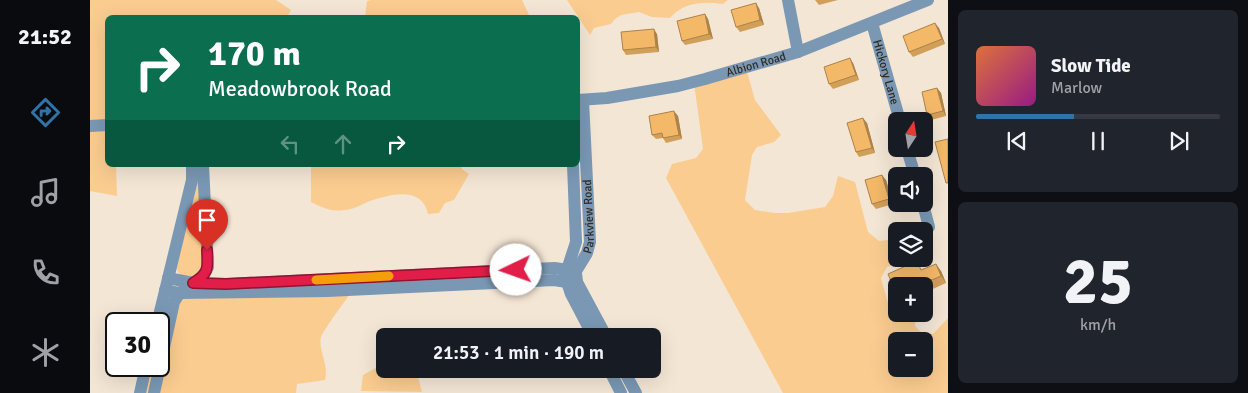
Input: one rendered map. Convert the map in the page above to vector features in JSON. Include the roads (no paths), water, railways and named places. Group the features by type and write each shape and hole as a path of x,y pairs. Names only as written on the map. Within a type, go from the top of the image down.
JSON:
{"street":[{"path":"788,0 798,52"},
{"name":"Albion Road","path":"580,100 607,98 678,86 798,52 928,0"},
{"name":"Hickory Lane","path":"872,23 897,112"},
{"name":"Parkview Road","path":"571,276 587,253 590,242 580,100"},
{"path":"90,126 105,125"},
{"path":"160,312 192,180 192,167"},
{"path":"154,393 174,302 179,293 204,277 208,267 203,167"},
{"name":"Parkview Road","path":"571,276 576,242 572,167"},
{"path":"166,284 236,283 554,268 571,276 601,328"},
{"path":"166,284 179,293 327,291 554,280 571,276"},
{"path":"571,276 589,328"},
{"path":"140,393 144,377"},
{"path":"614,378 621,393"},
{"path":"628,378 636,393"}]}
